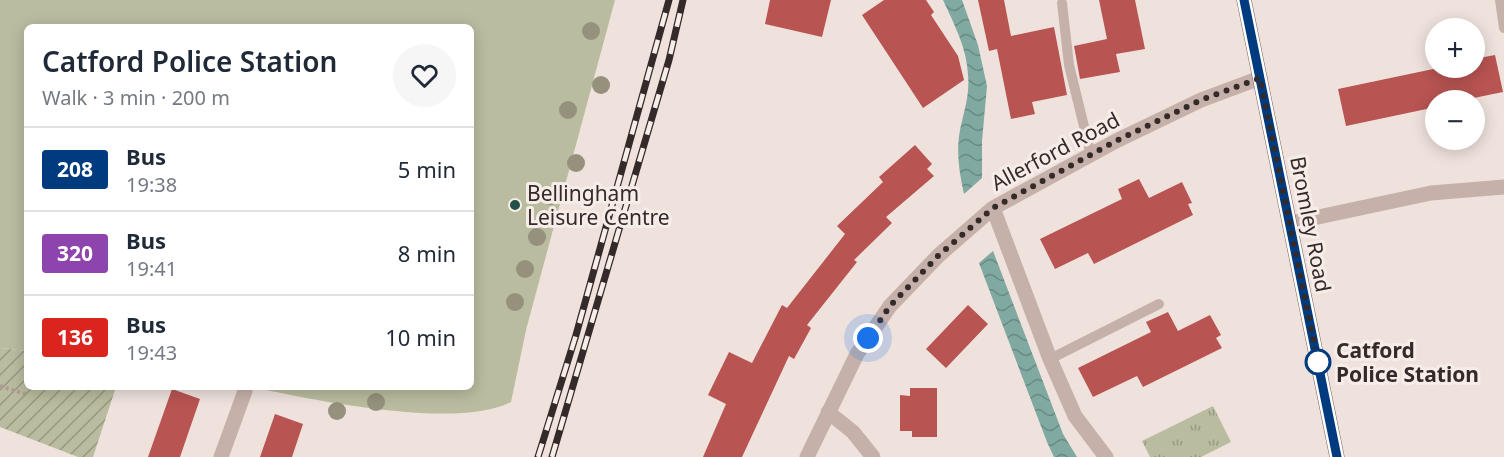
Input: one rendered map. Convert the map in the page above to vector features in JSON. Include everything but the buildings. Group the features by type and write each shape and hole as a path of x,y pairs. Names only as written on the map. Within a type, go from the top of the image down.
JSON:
{"main road":[{"name":"Bromley Road","path":"1244,0 1337,457"}],"street":[{"name":"Allerford Road","path":"807,457 857,354 890,306 938,256 993,208 1090,155 1201,100 1260,78"},
{"path":"1290,223 1431,194 1462,189 1504,188"},
{"path":"993,208 1050,359 1075,416 1106,457"},
{"path":"221,457 245,391"},
{"path":"828,412 853,432 873,457"}],"lane":[{"path":"1500,0 1504,28"},
{"path":"1062,3 1069,64 1090,155"},
{"path":"1050,359 1159,304"}],"path":[{"path":"0,386 25,394"}],"green space":[{"name":"Bellingham Leisure Centre","path":"0,0 615,0 526,330 511,402 487,410 422,413 347,405 267,390 474,390 474,24 24,24 24,351 0,348"},
{"path":"0,348 24,351 24,390 115,390 93,457 78,457 0,427"},
{"path":"1213,406 1231,442 1201,457 1150,457 1142,441"}],"water":[{"path":"943,0 962,0 978,45 987,86 982,141 982,178 964,194 959,170 958,146 968,89 967,65 959,36"},
{"path":"993,251 1063,434 1077,457 1054,457 1047,442 979,263"}],"railway":[{"path":"538,457 576,335 669,0"},
{"path":"552,457 669,60 683,0"}],"bus line":[{"name":"208","path":"1244,0 1337,457"}],"place":[{"name":"Bellingham Leisure Centre","path":"515,205"},
{"name":"Catford Police Station","path":"1318,362"}],"route":[{"path":"868,338 890,306 938,256 993,208 1116,141 1201,100 1260,78 1318,362"}]}
